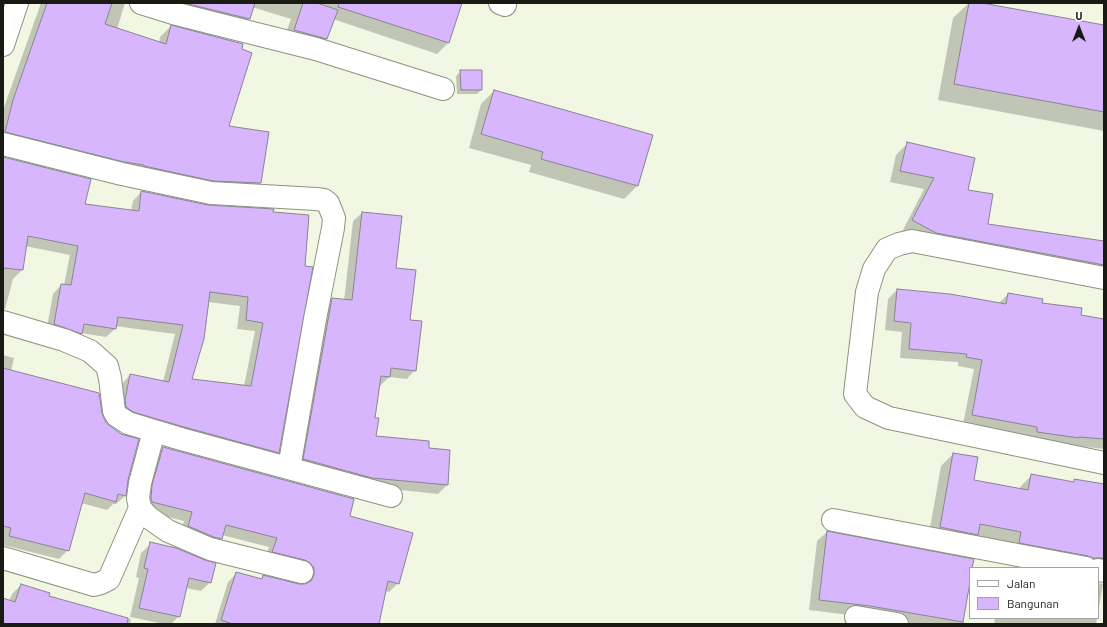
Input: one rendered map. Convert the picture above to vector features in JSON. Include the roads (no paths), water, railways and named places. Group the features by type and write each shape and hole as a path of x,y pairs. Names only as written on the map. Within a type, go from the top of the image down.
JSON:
{"street":[{"path":"3,45 17,3"},
{"path":"141,3 173,13 316,49 443,89"},
{"path":"3,144 122,174 211,193 316,199 324,200 328,203 331,207 334,218 334,228 315,318 289,468"},
{"path":"1104,278 912,241 887,249 874,269 866,292 855,394 865,407 889,418 1104,463"},
{"path":"3,322 64,340 90,351 107,366 112,389 114,411 117,416 128,423 181,439 391,496"},
{"path":"154,430 140,483 138,498 140,508 148,517 168,531 210,549 302,572"},
{"path":"3,558 94,585 101,583 109,579 140,508"},
{"path":"833,520 1081,567"},
{"path":"856,617 897,624"}]}
